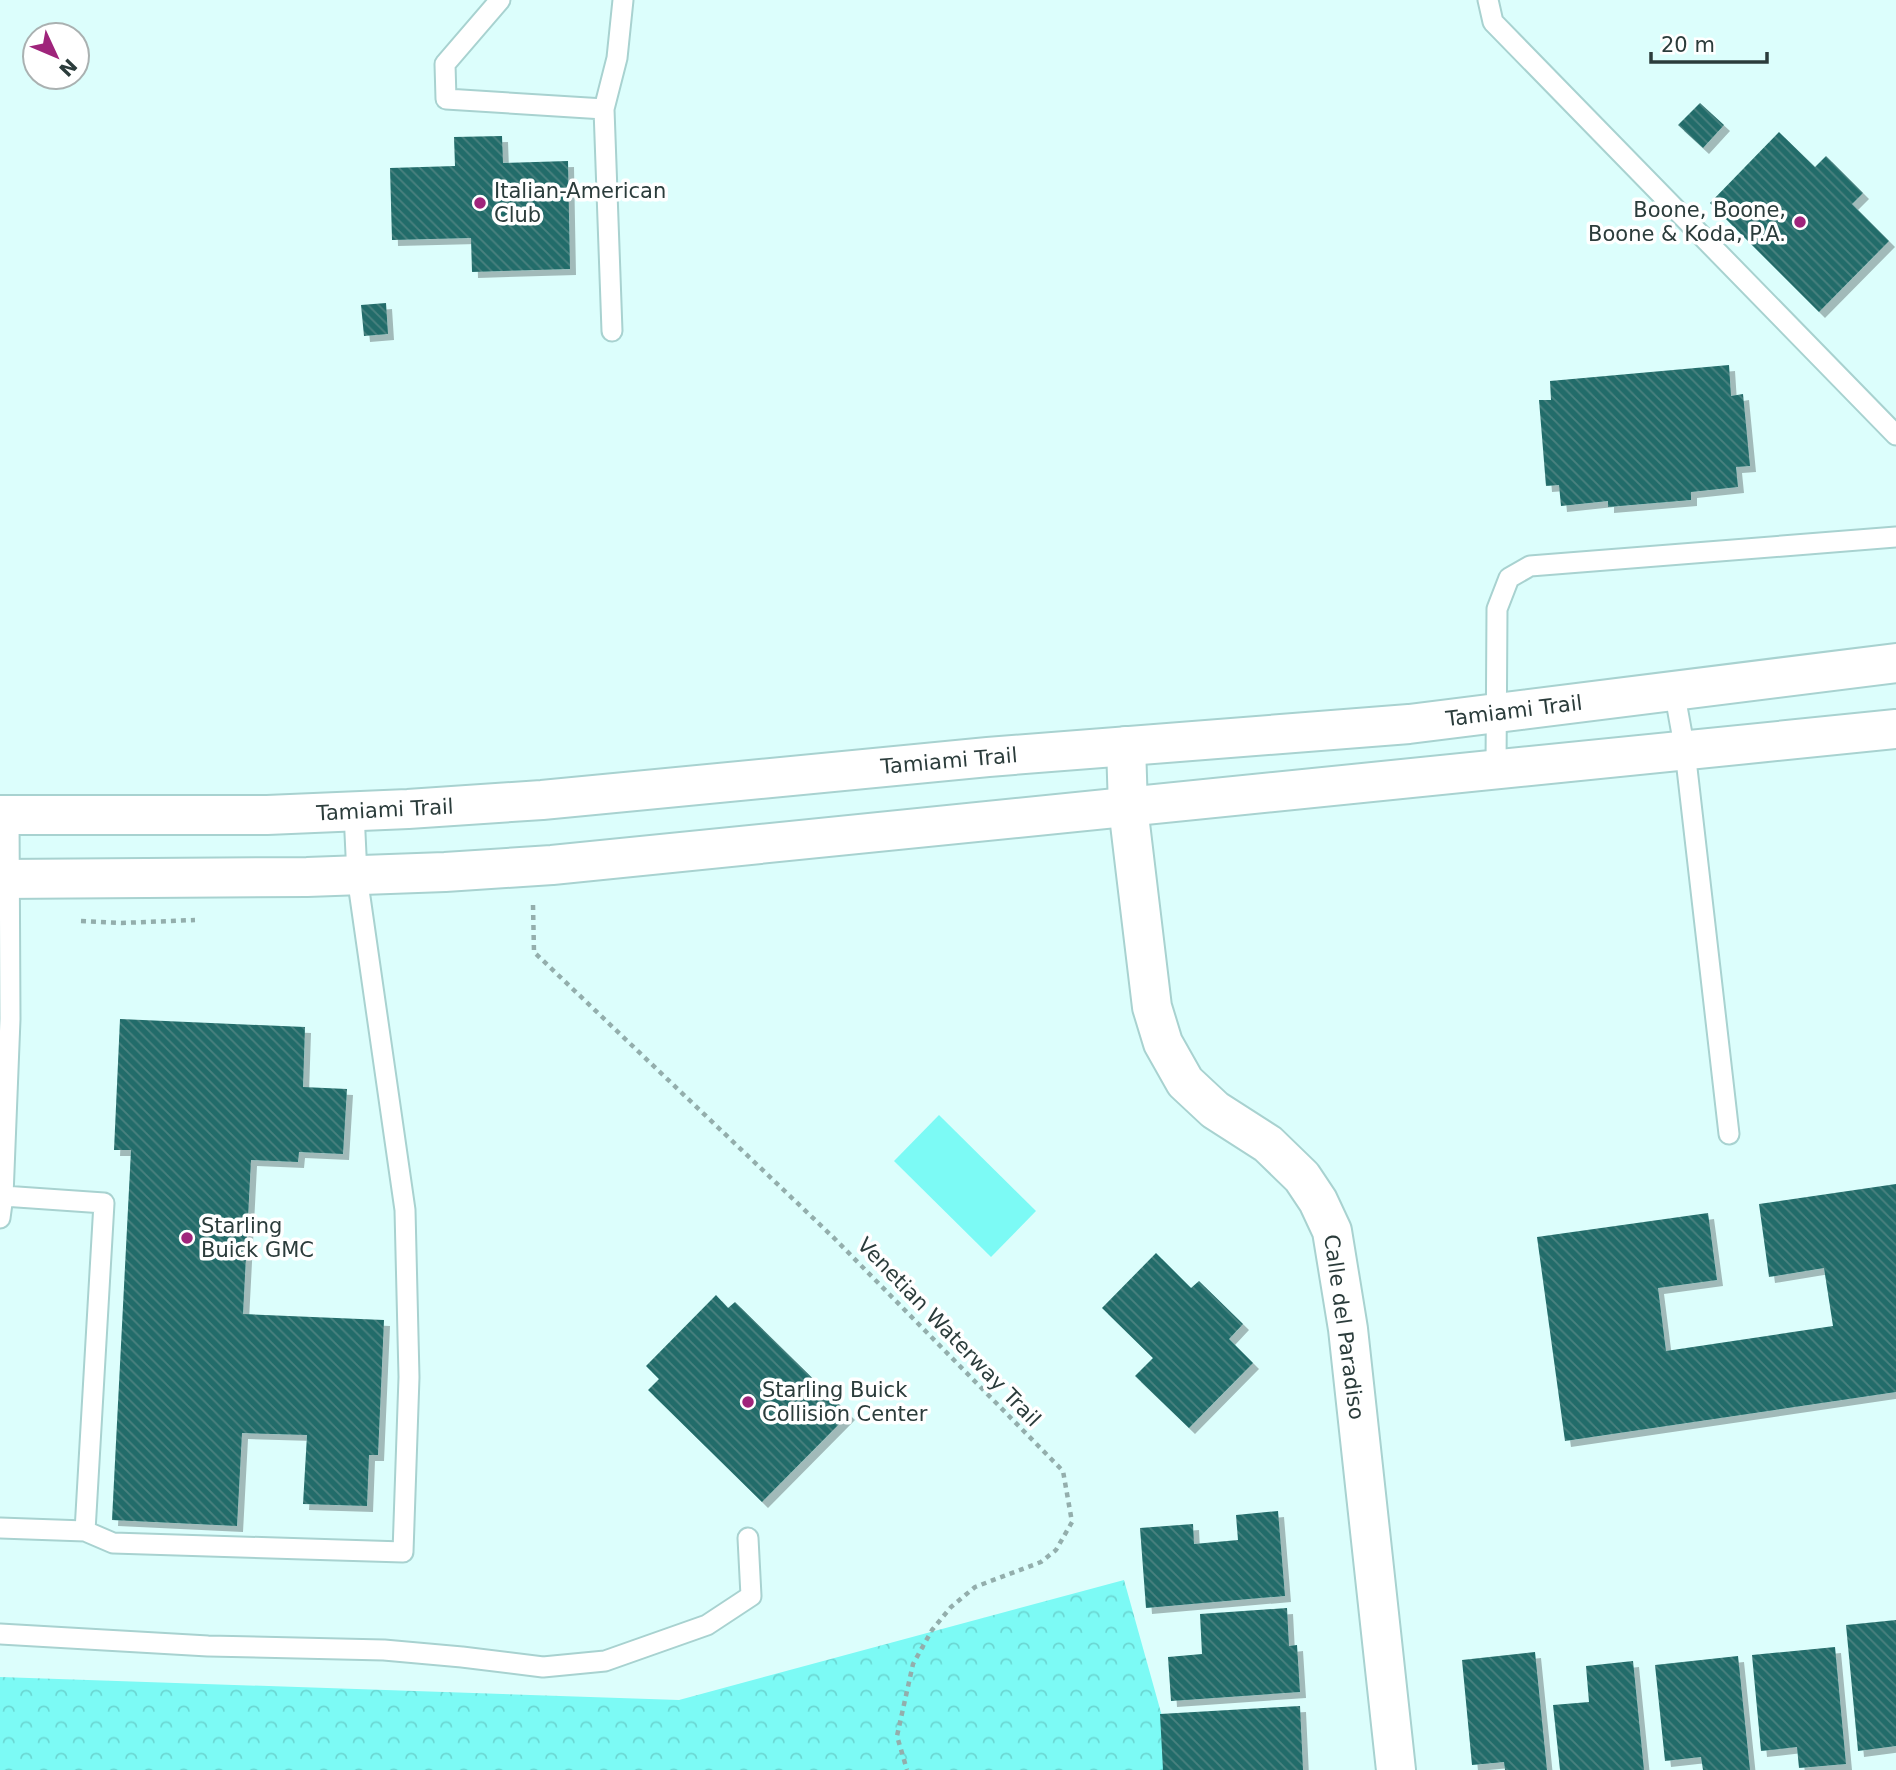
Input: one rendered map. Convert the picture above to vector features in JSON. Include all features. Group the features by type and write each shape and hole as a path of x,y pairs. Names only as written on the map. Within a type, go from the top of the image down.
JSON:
{"main road":[{"name":"Tamiami Trail","path":"4,815 267,815 542,800 975,758 1409,724 1896,663"},
{"path":"4,879 357,876 552,865 1896,729"},
{"name":"Calle del Paradiso","path":"1126,746 1128,807 1152,1007 1163,1043 1185,1082 1215,1110 1268,1144 1302,1177 1318,1201 1332,1231 1348,1329 1396,1770"}],"lane":[{"path":"500,0 445,64 446,99 604,108"},
{"path":"612,331 604,108 617,58 623,0"},
{"path":"1488,0 1493,22 1896,435"},
{"path":"1496,769 1497,609 1510,578 1530,566 1896,537"},
{"path":"1674,690 1685,751 1729,1133"},
{"path":"0,1528 85,1531 113,1543 402,1552 409,1377 405,1210 357,876 354,812"},
{"path":"0,1218 3,1196 5,1063 4,815"},
{"path":"3,1196 104,1203 85,1531"},
{"path":"0,1633 208,1646 384,1650 543,1667 605,1661 707,1625 751,1596 748,1538"}],"path":[{"name":"Venetian Waterway Trail","path":"534,952 834,1238 1063,1471 1072,1522 1056,1550 1041,1562 975,1587 951,1607 932,1630 913,1664 897,1736 907,1770"}],"green space":[{"path":"939,1115 1036,1211 991,1257 894,1161"},
{"path":"1124,1580 1177,1770 0,1770 0,1677 679,1700"}],"building":[{"path":"1700,103 1724,125 1703,148 1678,125"},
{"name":"Boone, Boone, Boone & Koda, P.A.","path":"1779,132 1815,167 1826,156 1863,193 1852,204 1889,241 1819,312 1710,203"},
{"name":"Italian-American Club","path":"502,136 503,163 568,161 570,269 472,272 471,238 392,240 390,168 455,166 454,137"},
{"path":"386,303 388,334 364,336 361,305"},
{"path":"1729,365 1731,396 1743,394 1750,466 1736,467 1738,487 1691,492 1691,500 1608,507 1608,501 1561,506 1559,485 1546,486 1539,400 1551,400 1550,381"},
{"name":"Starling Buick GMC","path":"120,1019 305,1027 303,1087 347,1089 343,1154 299,1152 298,1162 251,1160 243,1314 384,1320 378,1455 369,1455 367,1506 303,1504 307,1435 242,1433 237,1526 112,1520 131,1150 114,1150"},
{"path":"1896,1184 1896,1392 1565,1441 1537,1237 1708,1213 1717,1280 1658,1288 1666,1351 1833,1326 1824,1268 1769,1277 1759,1204"},
{"path":"1156,1253 1191,1288 1199,1281 1243,1324 1229,1339 1253,1363 1189,1428 1135,1376 1153,1358 1102,1308"},
{"name":"Starling Buick Collision Center","path":"716,1295 728,1308 735,1302 849,1414 762,1502 648,1390 659,1379 646,1366"},
{"path":"1278,1511 1285,1596 1146,1608 1140,1528 1193,1524 1194,1544 1238,1540 1236,1515"},
{"path":"1287,1608 1289,1646 1297,1645 1300,1692 1171,1701 1168,1657 1202,1654 1200,1614"},
{"path":"1896,1620 1896,1746 1858,1751 1846,1625"},
{"path":"1835,1647 1846,1764 1799,1768 1797,1747 1761,1751 1752,1655"},
{"path":"1535,1652 1547,1770 1505,1770 1504,1762 1472,1765 1462,1660"},
{"path":"1738,1656 1750,1770 1703,1770 1701,1757 1665,1761 1655,1665"},
{"path":"1633,1661 1644,1770 1560,1770 1553,1705 1589,1702 1586,1666"},
{"path":"1300,1706 1303,1770 1163,1770 1160,1714"}],"place":[{"name":"Italian-American Club","path":"480,203"},
{"name":"Boone, Boone, Boone & Koda, P.A.","path":"1800,222"},
{"name":"Starling Buick GMC","path":"187,1238"},
{"name":"Starling Buick Collision Center","path":"748,1402"}]}
